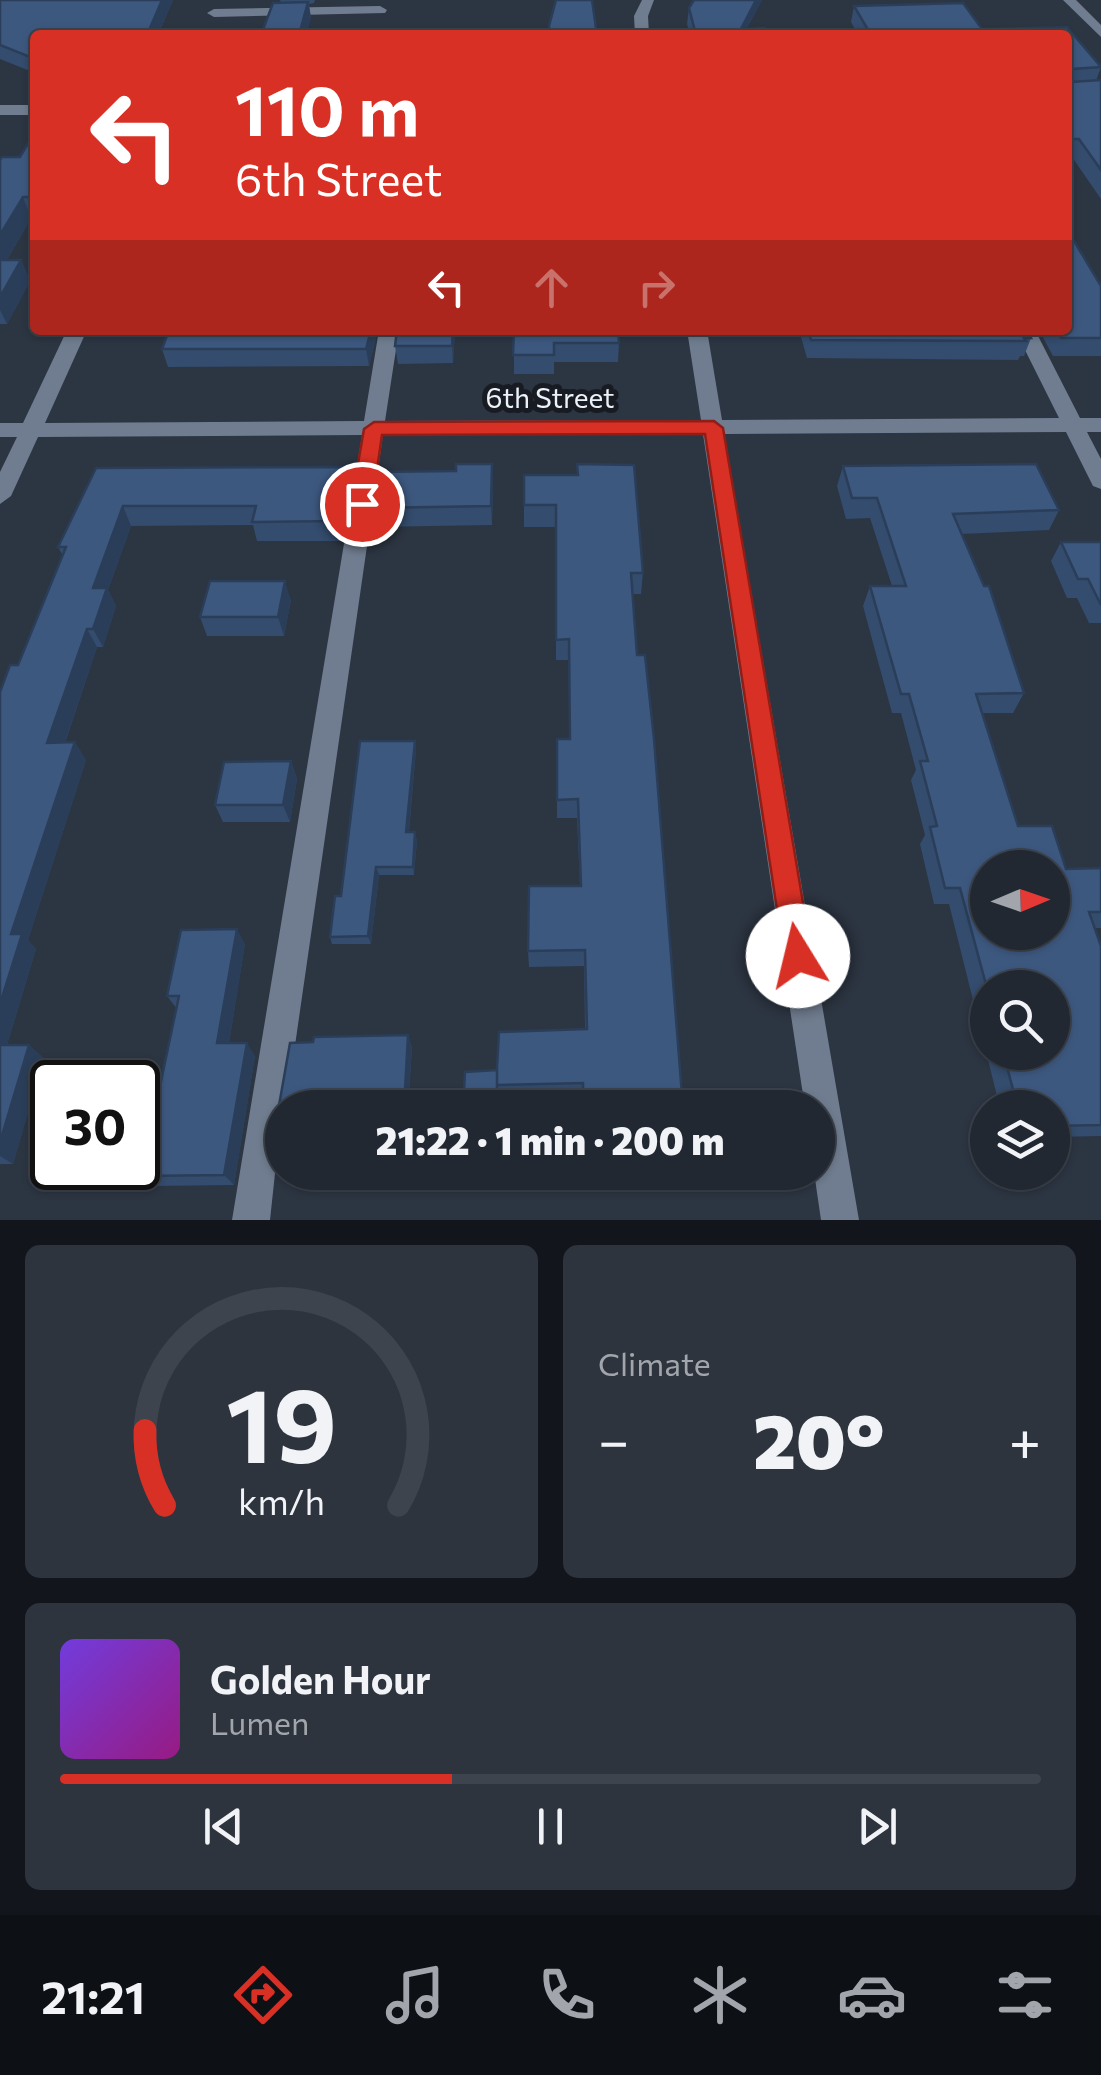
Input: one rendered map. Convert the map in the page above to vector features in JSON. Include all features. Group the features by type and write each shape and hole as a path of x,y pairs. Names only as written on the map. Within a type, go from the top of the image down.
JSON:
{"street":[{"path":"642,30 641,16 648,0"},
{"path":"1069,0 1101,33"},
{"path":"214,12 380,10"},
{"path":"0,110 30,110"},
{"path":"0,496 75,335"},
{"path":"251,1220 388,335"},
{"path":"698,335 840,1220"},
{"path":"1028,335 1101,481"},
{"name":"6th Street","path":"0,430 1101,425"}],"building":[{"path":"0,0 162,0 149,30 30,30 30,57 0,45"},
{"path":"556,0 592,0 596,30 549,30"},
{"path":"694,0 756,0 741,29 766,30 695,30 689,8"},
{"path":"308,2 300,30 263,30 273,3"},
{"path":"963,3 982,29 1070,30 868,30 854,6"},
{"path":"1072,33 1101,67 1072,69"},
{"path":"1101,80 1101,170 1079,139 1072,139 1072,82"},
{"path":"30,140 30,197 23,197 0,235 0,160 20,157"},
{"path":"1072,238 1101,286 1101,338 1060,335 1072,335"},
{"path":"0,260 21,260 0,297"},
{"path":"167,335 370,335 366,349 162,349"},
{"path":"396,335 453,335 452,346 395,346"},
{"path":"514,335 618,335 619,343 554,343 554,355 513,355"},
{"path":"810,335 1031,338 1024,338 1026,341 811,340"},
{"path":"456,464 492,464 491,506 370,508 375,472 456,471"},
{"path":"577,464 634,465 643,573 631,573 637,655 645,655 654,739 682,1090 583,1090 583,1083 496,1085 499,1032 587,1029 585,950 528,951 529,886 581,886 578,799 557,800 557,739 570,739 569,639 556,640 556,505 524,505 524,475 578,475"},
{"path":"1036,464 1059,510 953,514 984,586 989,586 1024,693 976,694 1018,826 1052,826 1060,850 970,850 970,925 960,888 945,888 930,827 937,826 920,761 928,761 909,694 901,694 870,586 906,586 877,498 852,498 843,466"},
{"path":"345,467 336,521 252,522 256,506 123,506 93,588 107,588 93,629 87,629 47,743 75,742 11,934 22,934 0,1004 0,692 10,665 18,665 66,547 58,547 96,468"},
{"path":"1061,542 1101,542 1101,605 1088,579 1078,579"},
{"path":"210,581 285,581 278,617 200,617"},
{"path":"360,741 415,741 406,832 415,832 413,867 376,867 368,936 330,937 335,896 341,896"},
{"path":"291,761 283,805 215,805 224,762"},
{"path":"1101,868 1101,912 1089,912 1101,946 1101,1125 1070,1126 1070,1090 1013,1090 1008,1070 1070,1070 1070,970 982,970 977,950 1070,950 1070,869"},
{"path":"237,929 217,1043 247,1043 224,1175 160,1176 160,1086 179,996 167,996 181,930"},
{"path":"408,1035 405,1090 282,1090 290,1043 313,1042 314,1037"},
{"path":"0,1045 29,1045 0,1142"},
{"path":"497,1070 497,1090 464,1090 465,1072"}],"route":[{"path":"362,504 374,429 714,428 798,956"}]}
